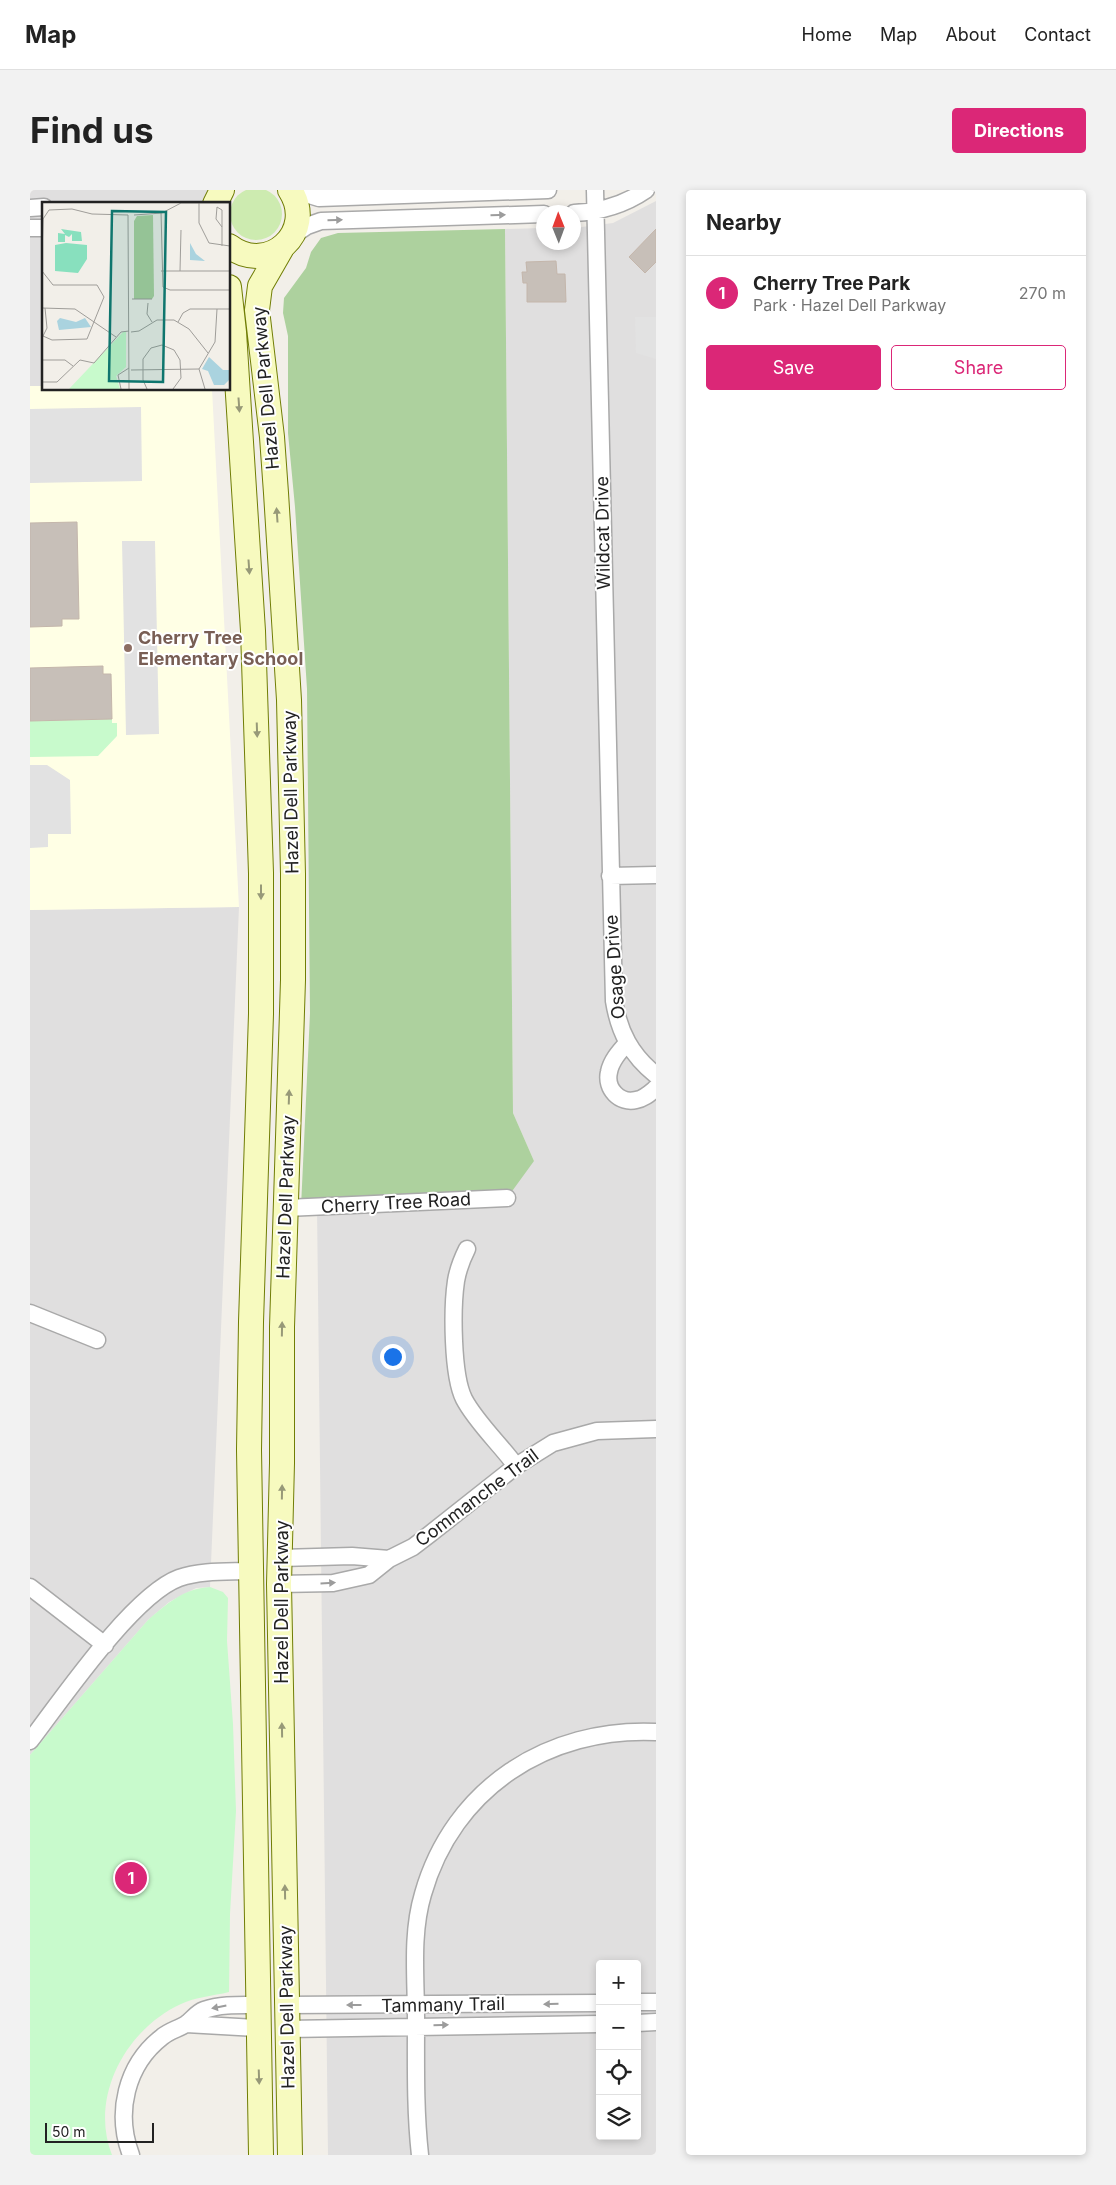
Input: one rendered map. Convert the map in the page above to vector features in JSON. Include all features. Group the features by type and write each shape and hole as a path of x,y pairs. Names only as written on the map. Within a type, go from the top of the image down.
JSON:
{"main road":[{"name":"Hazel Dell Parkway","path":"290,2155 279,1584 281,1558 282,1327 293,980 293,874 289,700 272,437 257,310 260,286 287,242 298,216 296,202 291,190"},
{"path":"230,247 242,254 256,256 271,254 287,242"},
{"name":"Hazel Dell Parkway","path":"230,296 252,612 260,814 261,994 250,1399 257,2028 261,2155"}],"street":[{"path":"291,190 319,198 548,190"},
{"name":"Wildcat Drive","path":"595,190 610,876"},
{"path":"581,212 596,211 629,200 646,190"},
{"path":"287,242 307,226 321,220 536,214"},
{"path":"610,876 656,875"},
{"name":"Osage Drive","path":"610,876 614,1001 619,1026 627,1043 640,1060 656,1074"},
{"path":"627,1043 614,1059 609,1072 608,1080 614,1093 621,1099 636,1101 656,1088"},
{"name":"Cherry Tree Road","path":"286,1208 507,1198"},
{"path":"467,1248 459,1266 456,1283 454,1337 457,1380 464,1399 516,1466"},
{"path":"30,1313 98,1340"},
{"name":"Commanche Trail","path":"279,1584 333,1583 369,1575 389,1559 413,1547 516,1466 545,1447 571,1437 611,1430 656,1429"},
{"path":"281,1558 352,1556 389,1559"},
{"path":"30,1741 105,1645 134,1612 155,1592 179,1578 202,1573 252,1571"},
{"path":"30,1587 105,1645"},
{"path":"420,2155 416,1940 423,1894 438,1856 466,1811 484,1792 507,1773 556,1746 600,1734 629,1731 656,1732"},
{"path":"641,2002 656,2002"},
{"name":"Tammany Trail","path":"287,2017 416,2016 596,2003"},
{"path":"131,2155 124,2131 123,2107 134,2069 158,2040 186,2024 202,2010 234,2005 257,2005"},
{"name":"Tammany Trail","path":"287,2017 416,2016 596,2024"},
{"path":"641,2023 656,2022"},
{"path":"186,2024 257,2028"}],"shaded area":[{"path":"30,190 207,190 207,202 42,202 42,386 30,386"},
{"path":"656,201 656,2155 328,2155 317,1207 534,1161 513,1113 505,229 536,228 536,250 581,250 581,227 613,223"},
{"path":"635,317 656,317 656,359 636,353"},
{"name":"Cherry Tree Elementary School","path":"30,386 42,386 42,390 212,390 239,907 30,910"},
{"path":"141,407 142,481 30,483 30,409"},
{"path":"122,541 155,541 159,734 126,735"},
{"path":"30,765 47,765 70,780 71,834 48,834 48,847 30,848"},
{"path":"239,907 210,1587 196,1588 169,1602 148,1620 30,1755 30,910"}],"green space":[{"path":"256,188 270,192 278,200 282,214 278,228 270,236 256,240 242,236 234,228 230,214 234,200 242,192"},
{"path":"505,229 513,1113 534,1161 507,1198 301,1207 310,1013 307,689 295,507 288,433 288,336 283,313 284,298 306,268 311,252 321,238 338,233"},
{"path":"112,719 112,723 117,723 117,736 98,756 30,757 30,721"},
{"path":"210,1587 223,1592 228,1598 227,1641 233,1724 236,1811 230,1914 229,1992 186,2002 161,2015 129,2047 117,2067 109,2088 105,2110 106,2133 112,2155 30,2155 30,1755 148,1620 176,1598 200,1588"}],"building":[{"path":"656,229 656,262 645,273 629,257"},
{"path":"556,261 557,274 565,274 566,302 527,302 527,283 523,283 522,272 527,272 526,262"},
{"path":"77,522 79,619 62,619 62,626 30,627 30,523"},
{"name":"Cherry Tree Elementary School","path":"103,666 103,674 111,674 112,719 30,721 30,668"}],"place":[{"name":"Cherry Tree Elementary School","path":"128,648"},
{"name":"Cherry Tree Park","path":"131,1878"}]}
